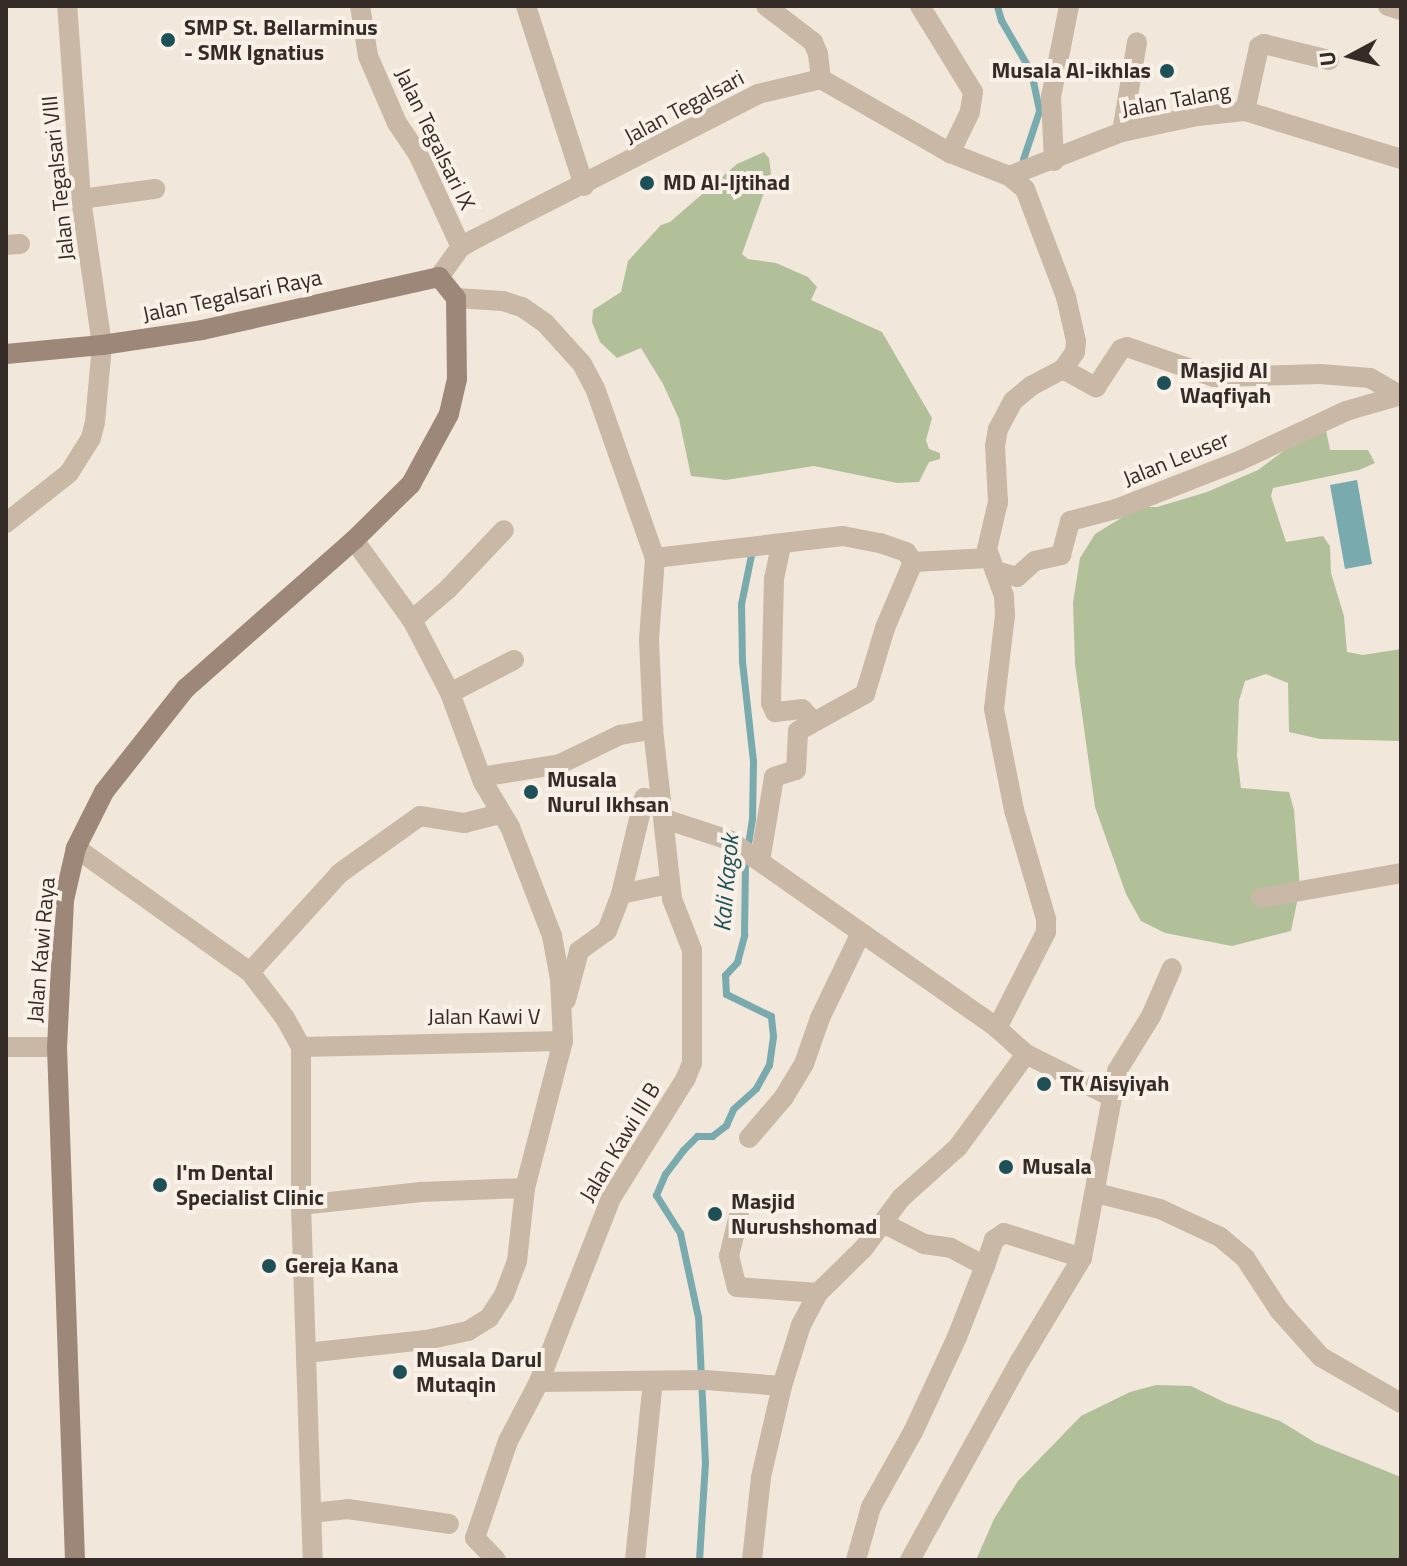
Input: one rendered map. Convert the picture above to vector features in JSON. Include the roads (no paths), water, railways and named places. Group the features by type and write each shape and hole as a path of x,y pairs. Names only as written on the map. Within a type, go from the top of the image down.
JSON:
{"main road":[{"name":"Jalan Tegalsari Raya","path":"6,354 102,345 202,330 439,277"},
{"path":"439,277 456,298"},
{"name":"Jalan Kawi Raya","path":"75,1560 57,1047 64,900 76,848 104,792 186,688 354,540 411,484 449,414 457,379 456,298"}],"street":[{"name":"Jalan Tegalsari VIII","path":"8,519 69,473 91,438 102,345 81,199 67,6"},
{"name":"Jalan Tegalsari IX","path":"360,6 368,56 397,123 418,154 461,247"},
{"path":"526,6 584,186"},
{"path":"766,6 813,42 821,79 950,153 1009,176 1031,198 1044,231 1044,245 1069,307 1076,341 1075,352 1063,369 1021,393 998,429 995,446 998,502 987,540 1004,596 1005,615 994,709 1014,810 1046,919 1046,932 997,1028"},
{"path":"920,6 973,92 974,102 950,153"},
{"path":"1054,161 1051,97 1069,6"},
{"path":"1388,6 1401,10"},
{"path":"1122,132 1137,42"},
{"path":"1245,111 1259,47 1264,44 1329,60"},
{"name":"Jalan Tegalsari","path":"439,277 461,247 758,94 821,79"},
{"name":"Jalan Talang","path":"1009,176 1122,132 1197,116 1245,111 1401,159"},
{"path":"81,199 155,189"},
{"path":"456,298 503,301 522,307 545,323 582,364 595,388 655,558 775,547 843,536 906,552 913,562"},
{"path":"1063,369 1096,387 1121,349 1131,347 1214,377 1320,374 1370,378 1401,395"},
{"name":"Jalan Leuser","path":"992,564 1017,577 1035,561 1061,555 1070,521 1116,509 1239,461 1346,411 1401,395"},
{"path":"412,620 448,589 504,530"},
{"path":"354,540 412,620 450,693 481,777 510,827 552,936 563,1041"},
{"path":"775,547 771,703 775,712 802,709 812,720"},
{"name":"Jalan Kawi III B","path":"496,1560 475,1538 508,1441 539,1382 611,1198 686,1078 692,1063 692,950 669,884 665,819 653,729 649,640 655,558"},
{"path":"913,562 992,564"},
{"path":"756,858 774,777 796,770 798,731 812,720 865,694 885,628 913,562"},
{"path":"450,693 514,660"},
{"path":"481,777 560,764 620,735 653,729"},
{"path":"562,1015 579,951 607,931 621,894 644,798"},
{"path":"250,972 340,873 414,820 423,816 464,823 500,814"},
{"path":"665,819 729,840 860,935 997,1028 1026,1054 1112,1097"},
{"path":"76,848 250,972 285,1018 301,1047 301,1205 313,1560"},
{"path":"1261,898 1401,873"},
{"path":"621,894 669,884"},
{"path":"749,1138 784,1097 804,1064 820,1018 860,935"},
{"path":"910,1560 1020,1361 1082,1258 1117,1071 1151,1016 1172,968"},
{"name":"Jalan Kawi V","path":"301,1047 563,1041 525,1188 517,1261 504,1295 489,1318 468,1331 426,1340 306,1353"},
{"path":"6,1047 57,1047"},
{"path":"752,1560 761,1477 782,1386 801,1325 818,1293 863,1249 910,1188 958,1147 1026,1054"},
{"path":"301,1205 421,1192 525,1188"},
{"path":"1096,1193 1160,1209 1220,1237 1245,1258 1279,1310 1321,1357 1401,1403"},
{"path":"739,1215 729,1256 737,1287 818,1293"},
{"path":"883,1223 924,1244 951,1248 985,1266"},
{"path":"856,1560 871,1507 913,1432 957,1337 994,1240 1004,1233 1082,1258"},
{"path":"539,1382 700,1380 782,1386"},
{"path":"635,1560 653,1381"},
{"path":"311,1513 348,1509 449,1524"}],"water":[{"path":"1357,480 1372,564 1345,569 1330,485"}],"waterway":[{"path":"997,6 1001,20 1031,72 1039,111 1023,159"},
{"name":"Kali Kagok","path":"699,1560 705,1463 698,1317 680,1233 656,1195 665,1174 683,1150 697,1136 712,1136 726,1125 733,1109 756,1088 769,1065 773,1036 771,1016 726,994 725,975 737,962 744,935 745,863 752,819 753,761 742,661 741,604 752,550"}],"place":[{"name":"SMP St. Bellarminus - SMK Ignatius","path":"168,40"},
{"name":"Musala Al-ikhlas","path":"1167,71"},
{"name":"MD Al-Ijtihad","path":"647,183"},
{"name":"Masjid Al Waqfiyah","path":"1164,383"},
{"name":"Musala Nurul Ikhsan","path":"531,792"},
{"name":"TK Aisyiyah","path":"1044,1084"},
{"name":"Musala","path":"1006,1167"},
{"name":"I'm Dental Specialist Clinic","path":"160,1185"},
{"name":"Masjid Nurushshomad","path":"715,1214"},
{"name":"Gereja Kana","path":"269,1266"},
{"name":"Musala Darul Mutaqin","path":"400,1372"}]}
